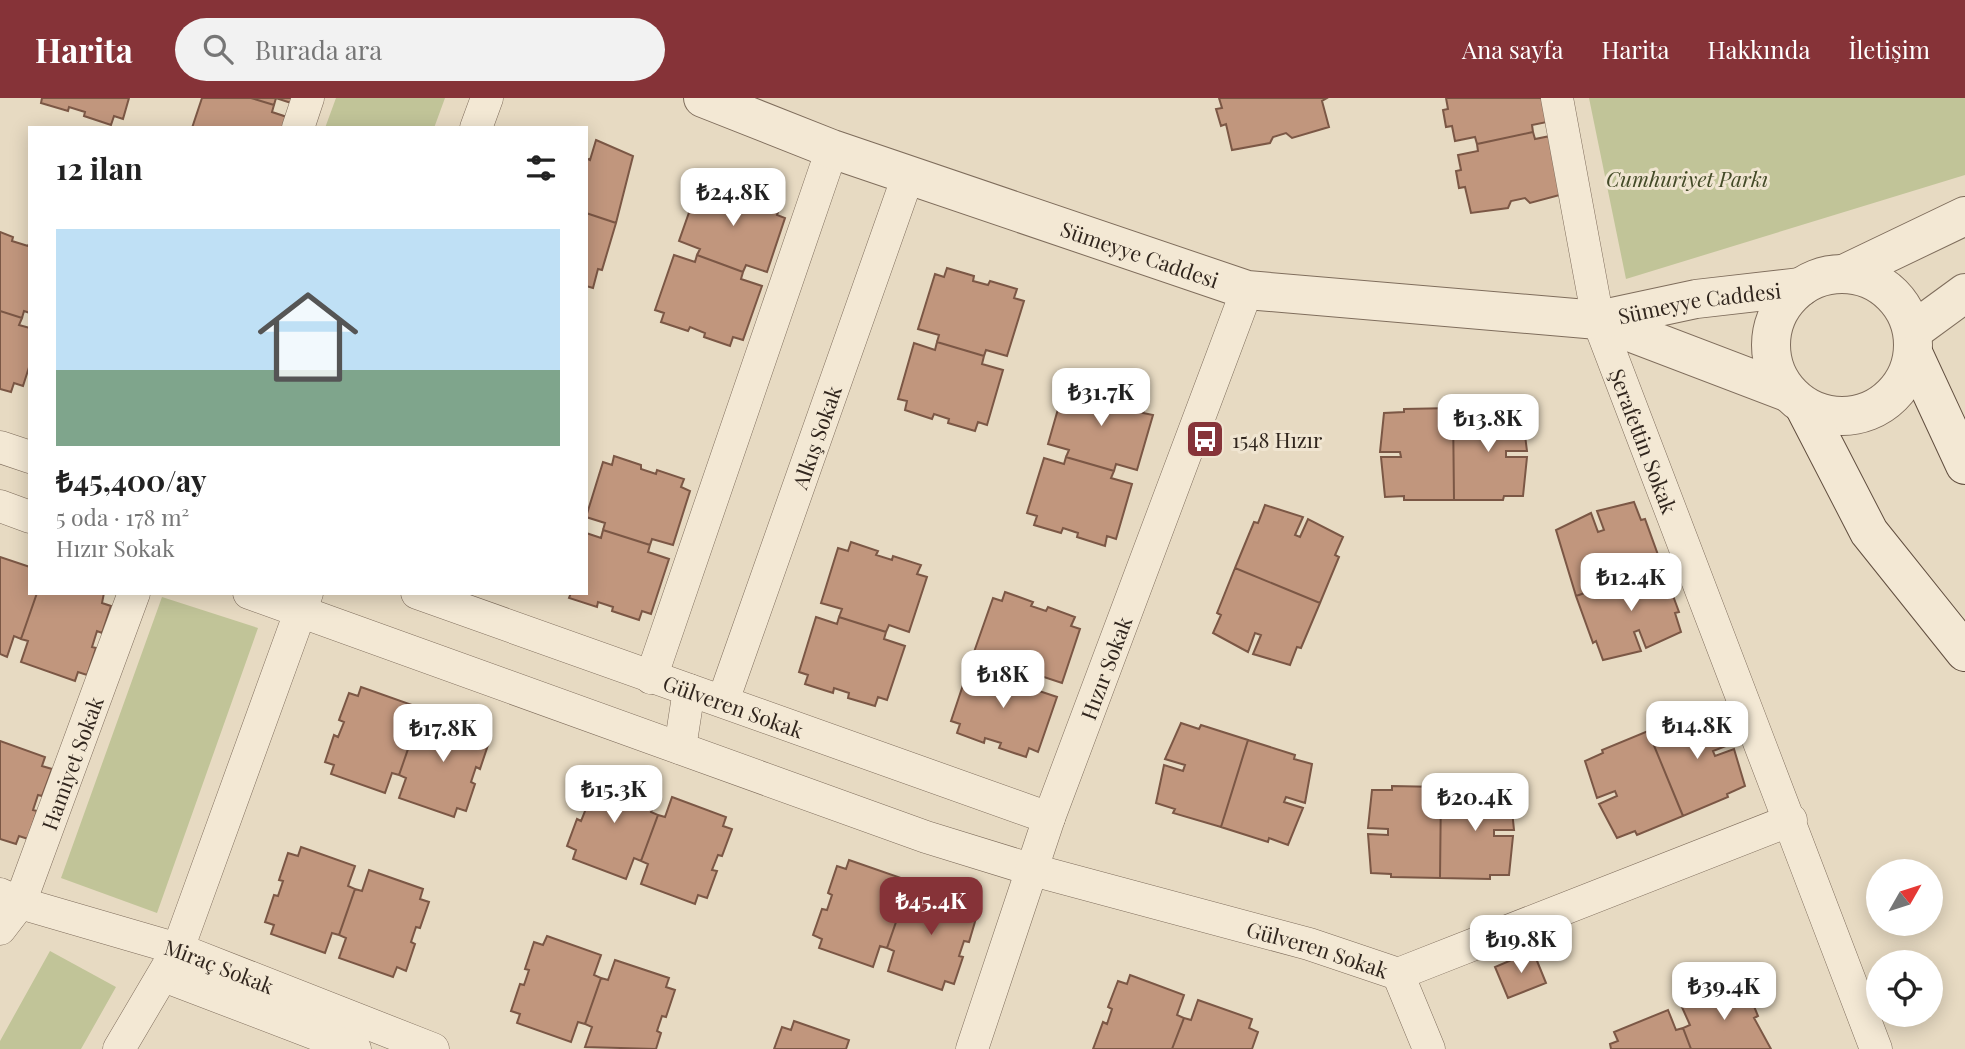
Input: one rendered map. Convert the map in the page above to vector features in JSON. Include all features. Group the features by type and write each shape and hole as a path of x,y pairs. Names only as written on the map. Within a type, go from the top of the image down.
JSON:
{"street":[{"path":"299,126 308,98"},
{"path":"478,126 487,98"},
{"name":"Sümeyye Caddesi","path":"703,98 832,149 1247,290 1598,320 1696,299 1801,287"},
{"name":"Şerafettin Sokak","path":"1557,98 1598,320 1791,820 1876,1049"},
{"path":"651,678 832,149"},
{"name":"Alkış Sokak","path":"723,701 909,173"},
{"path":"1846,274 1965,216"},
{"path":"1965,465 1913,343 1905,309 1889,291 1869,279 1846,274 1822,276 1801,287 1784,303 1773,324 1770,348 1775,371 1796,400 1869,532 1965,652"},
{"name":"Hızır Sokak","path":"972,1049 1049,818 1247,290"},
{"path":"1796,400 1827,416 1851,417 1874,410 1893,397 1907,378 1913,343 1965,293"},
{"name":"Sümeyye Caddesi","path":"1598,320 1796,400"},
{"path":"0,447 28,456"},
{"path":"0,506 28,516"},
{"name":"Hamiyet Sokak","path":"0,929 10,898 133,595"},
{"name":"Gülveren Sokak","path":"263,595 304,601 680,748 926,837 1032,870 1309,944 1398,974 1791,820"},
{"name":"Gülveren Sokak","path":"423,595 1049,818"},
{"path":"119,1049 171,962 304,601"},
{"path":"680,748 689,690"},
{"name":"Miraç Sokak","path":"10,898 171,962 433,1049"},
{"path":"171,962 355,1049"},
{"path":"1398,974 1429,1049"}],"green space":[{"path":"336,98 445,98 435,126 326,126"},
{"name":"Cumhuriyet Parkı","path":"1589,98 1965,98 1965,175 1626,279"},
{"path":"162,597 258,628 157,913 61,878"},
{"path":"50,951 116,987 81,1049 0,1049 0,1041"}],"building":[{"path":"42,98 129,98 123,119 114,116 111,125 84,116 85,112 69,107 68,111 41,103"},
{"path":"202,98 251,98 274,105 272,112 293,119 291,126 193,126"},
{"path":"251,98 276,98 274,105"},
{"path":"276,98 299,98 297,105"},
{"path":"1219,98 1327,98 1322,101 1329,127 1292,138 1286,133 1273,137 1270,143 1232,150 1226,124 1221,126 1216,109 1222,108"},
{"path":"1446,98 1553,98 1552,121 1532,125 1533,132 1477,144 1475,137 1455,141 1452,126 1446,127 1443,110 1448,109"},
{"path":"1533,132 1535,139 1555,135 1567,193 1530,203 1525,198 1511,201 1508,208 1471,213 1465,187 1459,188 1456,171 1461,170 1458,155 1478,151 1477,144"},
{"path":"596,140 633,156 616,223 588,214 588,159 590,160"},
{"path":"710,181 737,191 736,195 751,201 753,196 780,206 777,215 785,218 767,272 746,265 743,272 697,255 700,249 679,241 698,187 707,190"},
{"path":"588,214 616,223 602,270 598,269 593,288 588,287"},
{"path":"0,232 13,237 12,241 28,246 28,312 24,311 22,318 0,311"},
{"path":"674,255 695,262 697,255 743,272 741,279 762,286 743,340 733,337 730,346 704,337 705,333 690,327 688,331 661,322 664,313 655,310"},
{"path":"947,268 974,276 973,281 988,285 990,281 1017,289 1014,298 1024,301 1007,356 986,350 984,356 937,342 939,335 918,329 935,274 944,277"},
{"path":"0,311 22,318 19,325 28,327 28,370 23,386 14,383 11,392 0,389"},
{"path":"937,342 984,356 982,364 1003,370 987,425 978,422 975,431 948,423 949,419 934,414 932,419 905,410 907,401 898,399 914,343 935,350"},
{"path":"1076,382 1103,390 1102,394 1118,399 1119,395 1146,403 1143,413 1153,415 1137,470 1116,464 1114,471 1066,457 1069,450 1048,444 1064,388 1073,391"},
{"path":"1453,408 1454,500 1404,500 1404,496 1385,497 1381,457 1401,457 1400,452 1380,452 1384,413 1404,412 1404,409"},
{"path":"1453,408 1522,412 1527,451 1506,451 1506,457 1527,457 1523,496 1504,496 1503,500 1454,500"},
{"path":"614,456 641,465 641,469 656,474 657,470 684,479 681,487 690,491 673,545 652,539 650,545 603,530 605,523 588,518 603,462 612,465"},
{"path":"1066,457 1114,471 1111,478 1132,484 1116,539 1107,536 1105,546 1077,537 1078,533 1063,528 1061,533 1034,525 1037,516 1027,513 1044,458 1064,464"},
{"path":"1634,502 1641,520 1645,519 1662,566 1576,596 1556,530 1591,513 1598,532 1604,530 1597,511"},
{"path":"1265,505 1303,517 1295,535 1300,537 1308,519 1343,537 1335,555 1339,557 1320,603 1235,568 1254,522 1258,523"},
{"path":"603,530 650,545 648,552 669,559 651,614 642,611 639,620 612,611 613,607 598,602 597,607 569,598 570,595 588,595 588,534 601,538"},
{"path":"851,542 878,551 876,555 892,560 893,556 921,565 917,574 927,577 909,632 889,625 886,632 839,617 842,609 821,603 838,548 848,551"},
{"path":"0,557 28,566 28,595 36,595 21,639 14,636 7,657 0,654"},
{"path":"1662,566 1679,612 1675,613 1681,632 1646,648 1639,630 1634,632 1641,651 1603,660 1596,641 1593,643 1576,596"},
{"path":"1235,568 1320,603 1301,648 1297,647 1290,665 1253,654 1261,635 1255,633 1248,652 1213,633 1221,615 1217,613"},
{"path":"1005,592 1033,602 1031,606 1046,611 1048,607 1075,617 1071,626 1080,629 1062,683 1041,676 1039,683 993,666 995,659 974,652 993,598 1002,601"},
{"path":"36,595 104,595 102,603 111,606 102,633 97,631 92,647 96,648 87,675 78,672 75,681 21,662 28,641 21,639"},
{"path":"816,617 837,624 839,617 886,632 884,639 905,646 887,700 878,697 875,706 848,698 849,693 834,688 833,693 805,684 808,675 799,672"},
{"path":"993,666 1039,683 1036,690 1057,697 1038,752 1029,748 1026,757 999,748 1001,743 985,738 984,743 957,733 960,724 951,721 969,667 990,674"},
{"path":"361,687 415,706 408,726 415,729 399,775 392,773 385,793 331,774 334,765 325,762 334,735 338,737 344,722 339,720 349,693 358,696"},
{"path":"1713,709 1731,744 1713,751 1715,756 1734,749 1745,786 1727,794 1728,797 1683,816 1648,731 1694,713 1695,716"},
{"path":"429,711 483,729 480,738 489,742 480,769 476,767 471,782 475,784 466,811 457,808 454,817 399,798 406,778 399,775 415,729 422,731"},
{"path":"1181,723 1199,729 1201,725 1248,740 1221,827 1173,813 1175,809 1156,803 1164,765 1183,771 1185,765 1165,759"},
{"path":"1648,731 1683,816 1637,835 1635,831 1617,838 1599,804 1617,796 1615,791 1597,798 1585,761 1603,753 1602,750"},
{"path":"1248,740 1295,755 1294,759 1312,764 1305,803 1286,797 1284,802 1303,808 1288,845 1269,838 1268,842 1221,827"},
{"path":"0,741 45,757 42,766 52,769 42,796 38,795 33,810 37,811 28,839 19,836 16,844 0,839"},
{"path":"604,772 659,792 651,812 658,815 641,861 634,858 626,879 573,859 576,850 567,846 577,819 581,821 587,806 582,804 592,778 601,781"},
{"path":"1392,786 1441,787 1440,878 1391,877 1391,874 1371,873 1368,834 1388,835 1388,829 1368,828 1372,790 1392,790"},
{"path":"1441,787 1491,787 1490,791 1510,791 1514,830 1494,830 1494,836 1513,836 1509,875 1490,875 1490,879 1440,878"},
{"path":"672,797 726,817 723,826 732,829 722,856 718,855 712,870 717,871 707,898 698,895 695,904 641,884 648,864 641,861 658,815 665,817"},
{"path":"301,847 355,866 348,886 355,889 339,935 332,933 325,953 271,934 274,925 265,922 274,895 278,896 283,881 279,880 288,853 298,856"},
{"path":"849,860 904,879 896,900 903,902 887,948 880,946 873,967 819,948 822,939 813,935 822,909 827,910 832,895 828,893 837,866 846,869"},
{"path":"369,870 423,889 420,899 429,902 420,928 416,927 411,942 415,944 406,971 397,967 393,977 339,958 346,938 339,935 355,889 362,891"},
{"path":"917,884 971,903 968,912 977,915 969,942 964,941 959,956 963,957 954,984 945,981 942,990 888,971 894,951 887,948 903,902 910,904"},
{"path":"547,936 601,955 594,975 601,978 585,1024 578,1022 571,1042 517,1023 520,1014 511,1011 520,984 524,985 529,970 525,969 534,942 543,945"},
{"path":"1533,951 1546,983 1508,998 1495,967"},
{"path":"615,960 669,978 666,987 675,990 666,1017 662,1016 657,1031 661,1033 656,1049 585,1047 592,1027 585,1024 601,978 608,980"},
{"path":"1130,975 1184,995 1177,1015 1184,1018 1172,1049 1093,1049 1103,1022 1107,1024 1112,1009 1108,1007 1118,981 1127,984"},
{"path":"1735,984 1738,993 1747,989 1758,1016 1754,1018 1771,1049 1691,1049 1683,1028 1690,1025 1681,1005"},
{"path":"1198,1000 1252,1019 1249,1028 1258,1032 1252,1049 1172,1049 1184,1018 1191,1020"},
{"path":"1668,1010 1676,1030 1683,1028 1691,1049 1611,1049 1610,1044 1618,1041 1614,1032"},
{"path":"794,1021 849,1040 846,1049 774,1049 782,1027 791,1030"}],"place":[{"name":"1548 Hızır","path":"1205,439"}]}
